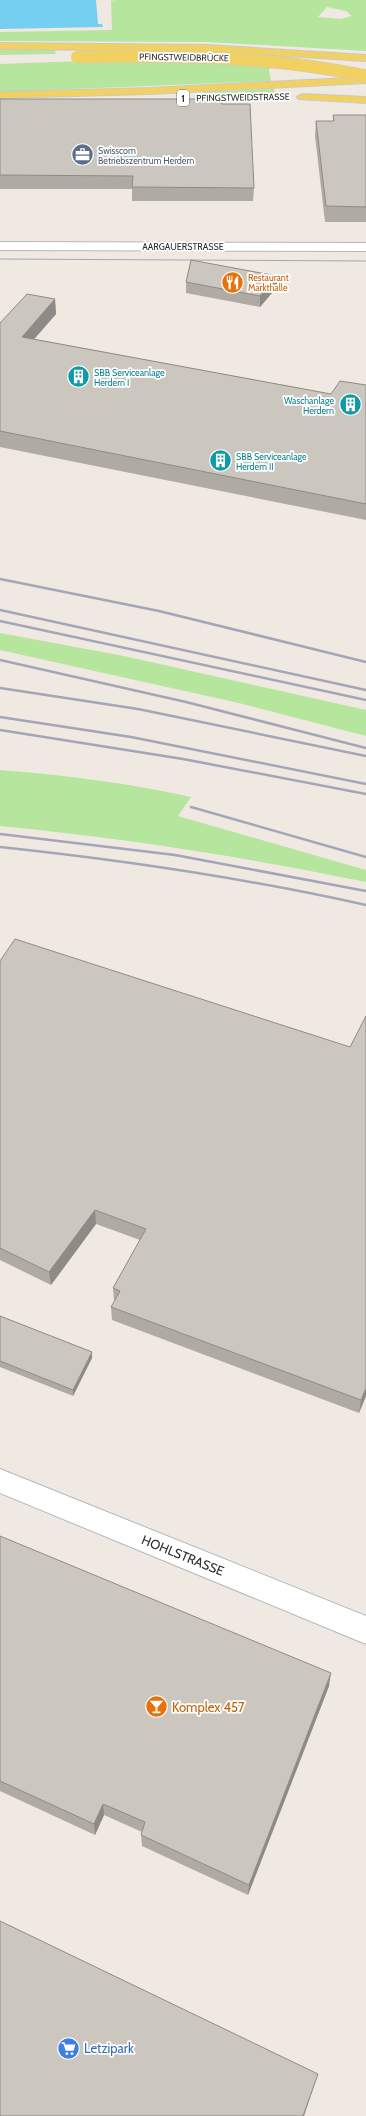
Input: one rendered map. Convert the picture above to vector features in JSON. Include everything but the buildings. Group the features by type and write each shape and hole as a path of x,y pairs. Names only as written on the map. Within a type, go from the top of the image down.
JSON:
{"main road":[{"path":"0,46 208,48 366,58"},
{"name":"PFINGSTWEIDBRÜCKE","path":"54,58 166,56 235,57 303,64 366,76"},
{"path":"315,97 305,92 300,84 300,72 308,66 322,63 366,63"},
{"path":"0,95 136,92 366,80"},
{"name":"PFINGSTWEIDSTRASSE","path":"292,96 366,100"},
{"name":"PFINGSTWEIDSTRASSE","path":"0,100 268,97"}],"street":[{"name":"AARGAUERSTRASSE","path":"0,246 366,247"},
{"name":"HOHLSTRASSE","path":"0,1480 366,1630"}],"green space":[{"path":"366,0 366,51 208,42 0,41 0,32 112,30 111,1","holes":["327,7 346,11 352,16 341,19 318,17"]},
{"path":"0,49 50,49 55,50 56,54 0,55"},
{"path":"83,50 209,50 276,55 269,70 271,81 0,92 0,64 81,61"},
{"path":"274,89 274,93 204,94 203,92"},
{"path":"0,633 124,656 366,710 366,736 239,703 0,650"},
{"path":"0,770 96,780 191,797 178,816 366,870 366,882 275,864 184,849 92,836 0,826"}],"water":[{"path":"0,0 96,0 98,24 102,24 103,27 0,29"}],"tram line":[{"path":"0,259 366,261"}],"railway":[{"path":"0,579 159,611 366,662"},
{"path":"0,610 366,690"},
{"path":"0,621 366,700"},
{"path":"0,660 186,702 366,748"},
{"path":"0,688 138,709 366,756"},
{"path":"0,717 131,737 366,784"},
{"path":"0,730 183,759 366,794"},
{"path":"191,807 366,857"},
{"path":"0,834 175,855 366,891"},
{"path":"0,847 138,864 229,878 366,905"}],"place":[{"name":"Swisscom Betriebszentrum Herdern","path":"82,155"},
{"name":"Restaurant Markthalle","path":"232,282"},
{"name":"SBB Serviceanlage Herdern I","path":"78,377"},
{"name":"Waschanlage Herdern","path":"350,405"},
{"name":"SBB Serviceanlage Herdern II","path":"220,461"},
{"name":"Komplex 457","path":"156,1707"},
{"name":"Letzipark","path":"68,2048"}]}
